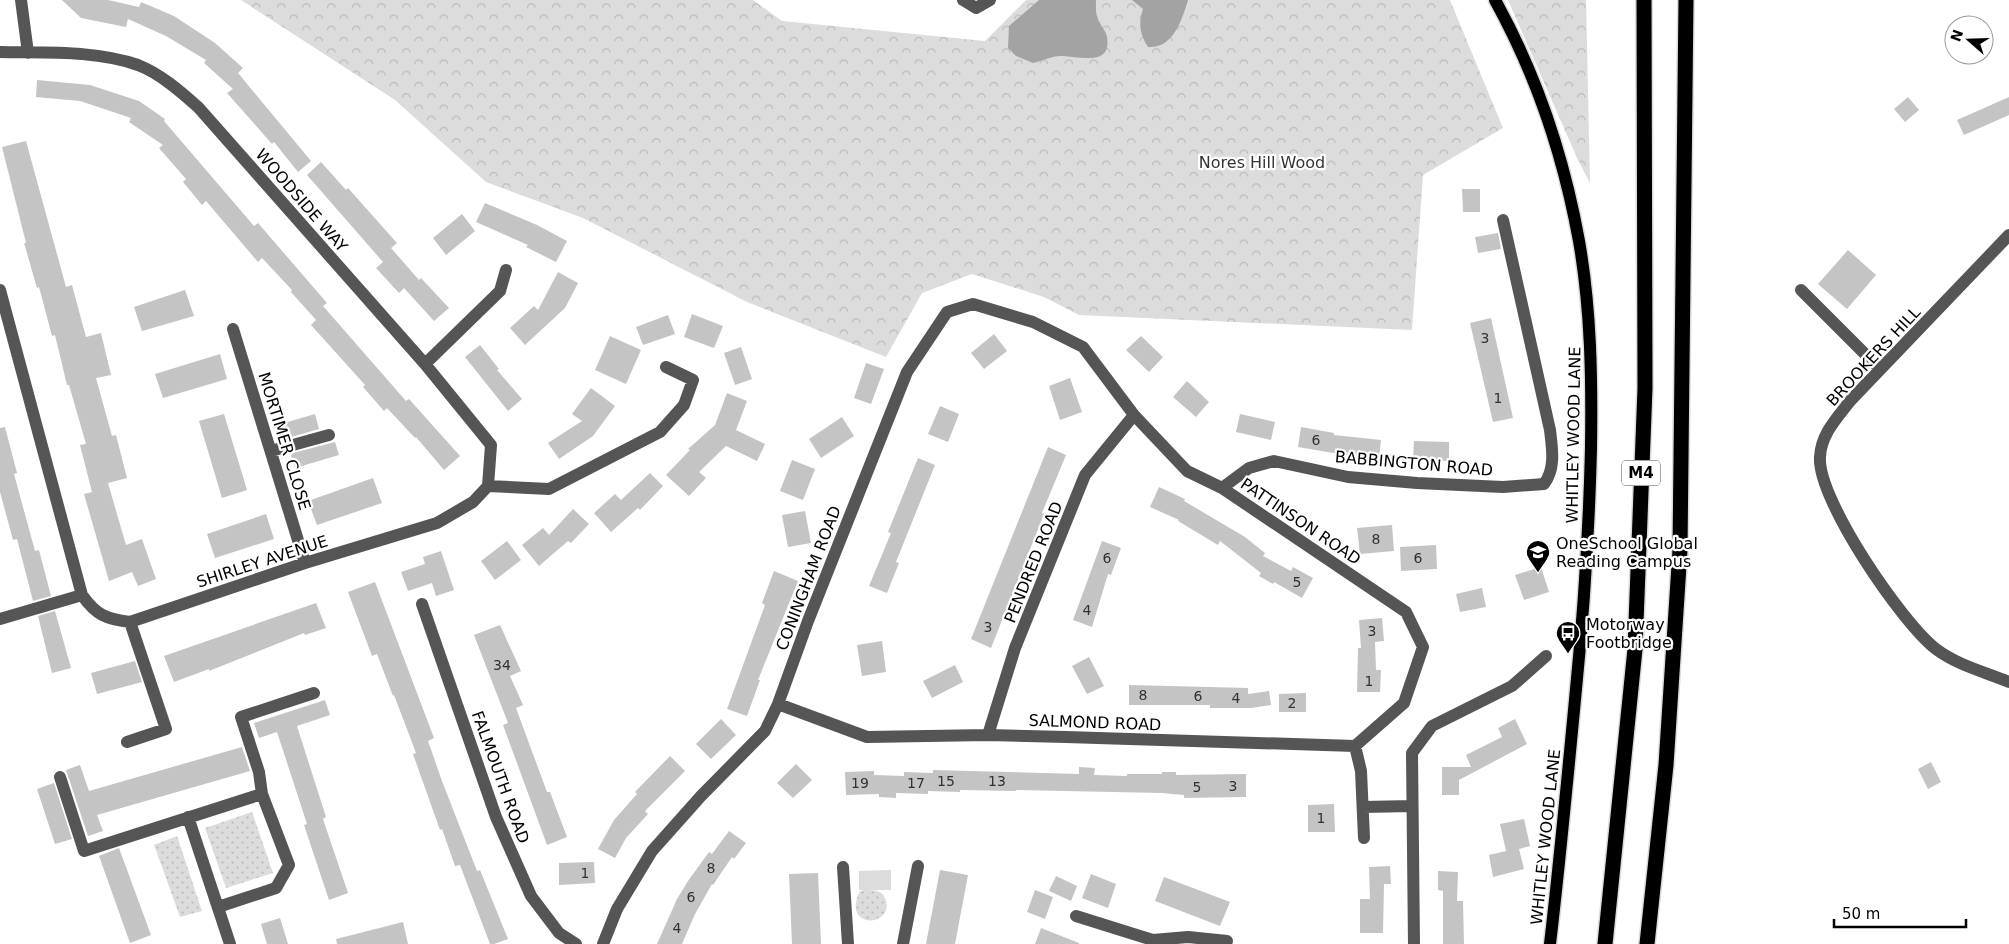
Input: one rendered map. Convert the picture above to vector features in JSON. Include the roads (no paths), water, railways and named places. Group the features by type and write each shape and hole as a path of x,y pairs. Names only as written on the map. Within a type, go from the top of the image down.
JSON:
{"highway":[{"name":"M4","path":"1604,944 1635,649 1645,388 1644,0"},
{"name":"M4","path":"1646,944 1666,765 1680,550 1686,0"}],"main road":[{"name":"WHITLEY WOOD LANE","path":"1495,0 1517,42 1560,156 1580,244 1591,351 1591,456 1587,561 1570,773 1550,944"}],"street":[{"path":"21,0 28,53"},
{"path":"963,0 976,8 990,0"},
{"name":"WOODSIDE WAY","path":"0,52 100,56 139,66 173,85 198,107 425,364 491,446 488,486"},
{"name":"BABBINGTON ROAD","path":"1222,488 1249,468 1274,461 1348,477 1466,486 1544,484 1549,478 1553,463 1550,430 1504,220"},
{"name":"BROOKERS HILL","path":"2009,235 1850,401 1829,428 1822,444 1820,473 1839,516 1882,586 1917,630 1936,649 1956,660 2009,682"},
{"path":"425,364 500,291 506,270"},
{"path":"0,290 82,595 92,609 110,619 130,622 166,728 127,742"},
{"path":"1801,290 1880,369"},
{"name":"CONINGHAM ROAD","path":"604,944 617,909 652,851 701,796 765,731 778,704 808,621 907,372 947,312 972,304 1033,322 1068,339"},
{"name":"MORTIMER CLOSE","path":"233,329 305,563"},
{"name":"PATTINSON ROAD","path":"1068,339 1083,347 1134,414 1187,471 1222,488 1406,612 1423,647 1404,704 1355,746"},
{"path":"0,344 13,340"},
{"path":"488,486 549,489 660,432 684,405 693,380 666,367"},
{"name":"PENDRED ROAD","path":"988,736 1015,648 1086,475 1134,414"},
{"path":"271,451 329,435"},
{"name":"SHIRLEY AVENUE","path":"130,622 305,563 437,523 473,502 488,486"},
{"path":"0,619 82,595"},
{"name":"FALMOUTH ROAD","path":"422,604 496,817 531,896 559,933 576,944"},
{"path":"1414,944 1412,752 1432,726 1512,686 1546,656"},
{"path":"218,907 276,888 290,865 262,794 259,772 241,717 314,693"},
{"name":"SALMOND ROAD","path":"778,704 867,737 988,736 1355,746"},
{"path":"1355,746 1361,771 1364,838"},
{"path":"60,777 84,851 262,794"},
{"path":"1363,807 1412,806"},
{"path":"188,817 230,944"},
{"path":"902,944 918,866"},
{"path":"843,867 848,944"},
{"path":"1076,916 1153,942 1188,938 1227,941"}],"place":[{"name":"OneSchool Global Reading Campus","path":"1538,573"},
{"name":"Motorway Footbridge","path":"1568,654"}],"park label":[{"name":"Nores Hill Wood","path":"1262,162"}]}
